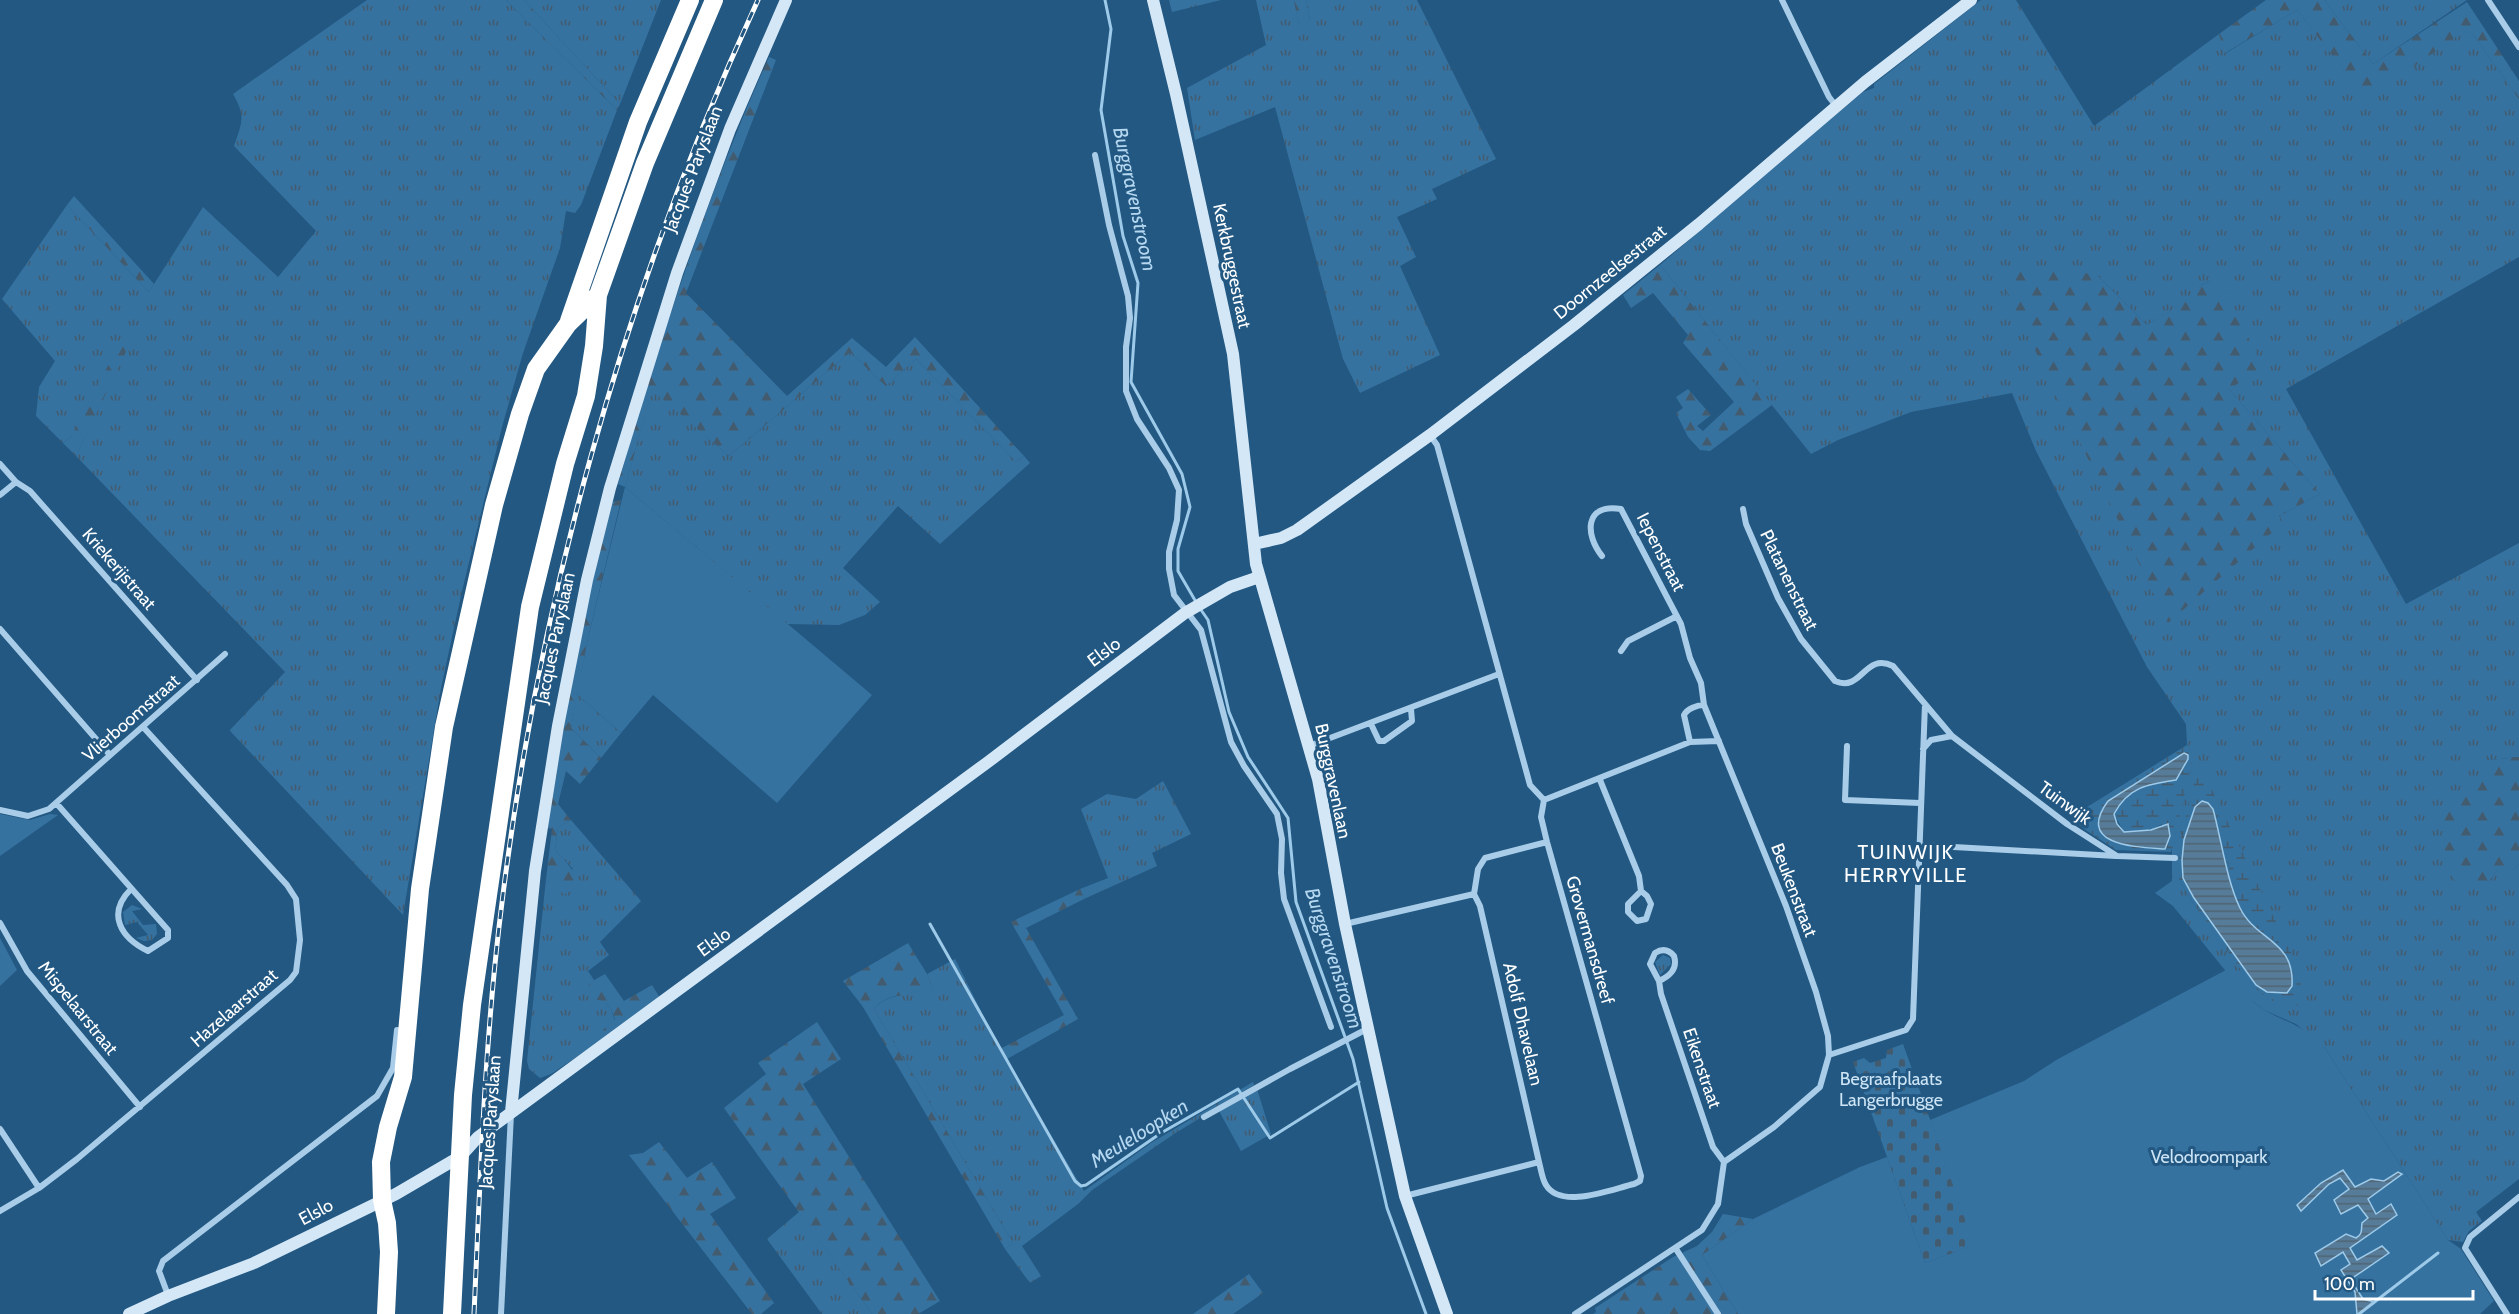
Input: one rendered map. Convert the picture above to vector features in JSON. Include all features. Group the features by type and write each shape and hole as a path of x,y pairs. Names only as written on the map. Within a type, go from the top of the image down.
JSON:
{"highway":[{"name":"Jacques Paryslaan","path":"568,324 638,122 690,0"},
{"name":"Jacques Paryslaan","path":"452,1314 472,1005 530,607 562,475 586,396 594,346 598,295 645,163 714,0"},
{"name":"Jacques Paryslaan","path":"386,1314 389,1252 387,1223 382,1200 381,1161 388,1126 403,1077 420,889 444,727 494,505 520,414 536,369 568,324 598,295"}],"street":[{"name":"Jacques Paryslaan","path":"501,1314 511,1112 535,871 558,726 590,568 610,488 677,273 730,129 786,0"},
{"name":"Kerkbruggestraat","path":"1153,0 1233,354 1254,544"},
{"path":"1782,0 1829,97 1836,106"},
{"name":"Doornzeelsestraat","path":"1254,544 1281,538 1297,530 1430,435 1643,270 1836,106 1971,0"},
{"path":"2488,0 2519,46"},
{"path":"1095,155 1109,225 1128,296 1130,318 1126,347 1126,391 1137,419 1169,468 1179,490 1178,520 1169,552 1169,569 1174,596 1195,620 1203,635 1220,709 1231,742 1244,766 1277,814 1282,839 1281,873 1284,899 1331,1027"},
{"path":"1430,435 1437,445 1530,785 1544,800 1600,780 1690,742 1719,741"},
{"name":"Kriekerijstraat","path":"0,464 16,482 30,491 196,680"},
{"path":"1,494 16,482"},
{"name":"Iepenstraat","path":"1602,556 1594,546 1590,532 1591,521 1594,515 1603,510 1621,508 1677,616 1628,641 1621,651"},
{"name":"Platanenstraat","path":"1743,509 1746,524 1778,598 1801,639 1835,681 1843,684 1851,683 1876,662 1884,662 1893,666 1924,704"},
{"name":"Burggravenlaan","path":"1254,544 1259,577 1318,779 1345,924 1405,1197 1447,1314"},
{"name":"Elslo","path":"133,1313 168,1296 254,1263 382,1200 461,1156 478,1137 511,1112 988,762 1188,611 1242,582 1259,577"},
{"name":"Beukenstraat","path":"1677,616 1690,658 1701,683 1704,705 1786,906 1816,992 1828,1036 1829,1055 1820,1086 1774,1127 1724,1162"},
{"path":"0,629 110,755"},
{"name":"Vlierboomstraat","path":"0,810 28,816 40,814 57,804 225,654"},
{"path":"1309,746 1499,674"},
{"path":"1829,1055 1906,1030 1913,1019 1924,704"},
{"name":"Tuinwijk","path":"1924,704 1952,736 2067,824 2117,856"},
{"path":"1690,742 1684,715 1686,711 1704,705"},
{"path":"1371,724 1379,741 1384,741 1412,721 1411,709"},
{"name":"Hazelaarstraat","path":"0,1211 39,1188 77,1159 290,980 296,972 300,940 296,899 287,885 144,728"},
{"path":"1923,750 1931,740 1952,736"},
{"path":"1847,746 1845,800 1920,803"},
{"path":"1600,780 1639,876 1641,891 1651,904 1649,915 1641,921 1633,919 1628,908 1630,900 1641,891"},
{"name":"Grovermansdreef","path":"1544,800 1541,817 1641,1176 1640,1181 1634,1184 1603,1191"},
{"path":"57,804 168,930 168,938 148,951 134,944 120,927 118,919 120,906 131,889"},
{"path":"1345,924 1474,894 1479,869 1485,858 1548,842"},
{"path":"1918,845 2175,858"},
{"name":"Adolf Dhavelaan","path":"1474,894 1480,906 1546,1185 1557,1196 1571,1199 1603,1191"},
{"name":"Mispelaarstraat","path":"0,923 27,971 140,1107"},
{"name":"Eikenstraat","path":"1659,981 1670,975 1675,966 1674,956 1669,951 1658,951 1650,960 1652,969 1659,981 1661,994 1713,1147 1724,1162"},
{"path":"1204,1117 1246,1092 1367,1029"},
{"path":"168,1296 159,1271 163,1261 377,1096 393,1068 397,1030"},
{"path":"0,1129 39,1188"},
{"path":"1405,1197 1539,1162"},
{"path":"1575,1314 1702,1230 1713,1215 1721,1191 1724,1162"},
{"path":"2507,1314 2465,1248 2470,1237 2519,1197"},
{"path":"1676,1249 1718,1314"}],"green space":[{"path":"367,0 506,0 617,110 581,205 575,213 566,211 560,248 523,353 502,427 441,688 403,915 230,730 285,672 76,456 132,337 71,437 63,443 36,416 39,387 55,361 2,299 67,205 149,292 203,207 278,277 316,231 234,146 241,114 233,94"},
{"path":"506,0 524,0 620,104 617,110"},
{"path":"524,0 661,0 620,104"},
{"path":"1169,0 1221,0 1172,12"},
{"path":"1256,0 1294,0 1299,25 1310,19 1306,0 1417,0 1496,159 1432,189 1437,199 1397,217 1416,257 1400,266 1440,355 1360,393 1343,359 1275,107 1195,140 1187,88 1266,45"},
{"path":"1294,0 1306,0 1310,19 1299,26"},
{"path":"1981,0 2016,0 2094,126 2219,34 2226,53 2297,10 2367,99 2457,35 2472,33 2519,99 2519,257 2286,389 2406,604 2519,543 2519,757 2489,760 2488,883 2497,870 2513,870 2519,864 2519,1179 2476,1212 2482,1221 2469,1231 2463,1242 2448,1240 2325,1048 2296,1024 2264,1010 2246,996 2173,906 2155,893 2172,881 2172,844 2193,755 2187,745 2186,724 2147,667 2036,451 2012,393 1911,412 1838,440 1811,454 1660,265 1863,92 1874,88 1874,84","holes":["2096,274 2147,325 2195,296 2201,285 2211,281 2229,389 2320,494 2279,516 2283,523","2179,879 2270,1000 2254,987 2191,900"]},
{"path":"2266,0 2324,0 2373,64 2467,2 2519,81 2519,99 2472,33 2457,36 2367,100 2297,10 2225,53 2219,34"},
{"path":"2324,0 2467,0 2373,64"},
{"path":"769,57 776,60 686,293 787,396 852,338 886,367 915,337 1024,456 1016,462 916,359 886,386 850,352 729,456 652,390 625,487 618,484 686,268 725,162"},
{"path":"74,196 154,284 149,292 67,205"},
{"path":"1660,265 1772,405 1710,451 1700,450 1688,437 1676,413 1683,408 1676,397 1688,389 1711,415 1697,426 1703,431 1734,402 1683,343 1688,335 1653,293 1631,308 1623,295"},
{"path":"1994,266 2096,274 2147,325 2194,296 2201,285 2211,281 2223,285 2263,368 2229,389 2320,494 2279,516 2283,523 2168,623"},
{"path":"125,333 133,337 76,456 63,443 71,437"},
{"path":"850,352 886,386 916,359 1016,462 1024,456 1030,463 940,544 898,506 843,568 880,602 865,615 839,625 787,624 625,487 652,389 729,456"},
{"path":"625,487 872,695 777,803 653,695 621,733 577,694 588,638"},
{"path":"621,500 588,638 571,728 601,758 580,784 566,771 558,804 571,820 558,827 555,850 573,872 578,888 565,894 557,891 546,879 552,829 545,827 582,623 612,502"},
{"path":"577,694 621,733 601,758 571,728"},
{"path":"2187,745 2194,755 2171,852 2116,850 2084,829 2071,817","holes":["2184,753 2188,755 2176,780 2148,785 2132,792 2114,814 2124,832 2151,830 2162,824 2165,849 2118,844 2109,840 2100,820 2102,809 2108,801"]},
{"path":"2519,757 2519,864 2513,870 2497,870 2488,883 2471,890 2455,880 2443,855 2442,810 2478,783 2481,765 2489,760"},
{"path":"2199,763 2301,973 2300,997 2296,1010 2270,1000 2253,987 2191,900 2179,879 2179,845","holes":["2195,807 2213,809 2240,909 2256,929 2275,941 2293,976 2292,986 2287,993 2256,985 2194,898 2183,878 2183,846"]},
{"path":"1163,781 1191,834 1152,853 1157,866 1084,899 1080,889 1108,878 1081,809 1107,794 1136,799"},
{"path":"0,814 30,820 50,814 58,815 0,856"},
{"path":"571,820 641,901 600,942 609,955 588,971 594,980 589,984 611,1009 615,1021 604,1029 593,1046 551,1074 540,1078 529,1069 527,1061 546,879 551,884 573,869 555,850 558,827"},
{"path":"1080,889 1084,899 1026,928 1078,1019 1007,1059 1000,1049 1064,1015 1011,922"},
{"path":"132,905 142,909 132,911 143,925 156,924 157,934 152,940 144,941 136,938 148,935 137,922 125,925 123,912"},
{"path":"0,938 17,970 0,986"},
{"path":"908,943 927,974 933,990 925,996 891,997 874,1009 1013,1243 1005,1249 863,1007 843,981"},
{"path":"1663,955 1670,958 1671,964 1660,975 1655,962"},
{"path":"955,959 1000,1049 1084,1191 1151,1143 1253,1082 1254,1085 1174,1134 1092,1190 1078,1204 1022,1246 1041,1276 1030,1283 1005,1249 1013,1243 874,1009 887,999 933,990 927,974"},
{"name":"Velodroompark","path":"2226,970 2260,1007 2304,1030 2325,1048 2448,1240 2461,1249 2494,1301 2480,1314 1738,1314 1702,1255 1753,1219 1860,1167 1887,1157 1925,1263 1974,1245 1930,1120 2024,1081 2058,1059"},
{"path":"605,974 624,1001 652,985 660,998 593,1046 590,1041 615,1020 609,1006 603,1001 596,1000 589,989 589,983"},
{"path":"817,1022 841,1059 803,1084 940,1301 918,1314 872,1314 724,1108 766,1074 758,1063"},
{"name":"Begraafplaats Langerbrugge","path":"1903,1044 1975,1245 1925,1263 1853,1062 1864,1058 1870,1063 1886,1058 1887,1050"},
{"path":"1257,1089 1271,1134 1241,1151 1219,1111"},
{"path":"659,1142 687,1178 712,1162 736,1198 710,1214 774,1303 761,1314 752,1314 629,1155 643,1153"},
{"path":"799,1212 872,1314 822,1314 767,1239"},
{"path":"1723,1214 1753,1219 1702,1255 1738,1314 1593,1314 1596,1312 1595,1308 1673,1257 1697,1246 1712,1232"},
{"path":"1249,1274 1263,1293 1233,1314 1193,1314"}],"shaded area":[{"path":"2184,753 2188,755 2188,759 2176,780 2148,785 2132,792 2114,814 2117,824 2124,832 2151,830 2168,824 2170,836 2165,849 2126,845 2104,835 2099,827 2100,816 2108,801"},
{"path":"2202,801 2208,803 2213,809 2228,873 2240,908 2255,928 2273,942 2287,959 2292,986 2287,993 2267,992 2256,985 2194,898 2183,878 2184,840 2195,807"},
{"path":"2343,1170 2355,1187 2371,1179 2384,1181 2398,1172 2402,1174 2368,1199 2376,1214 2391,1204 2397,1215 2350,1248 2357,1260 2382,1246 2389,1253 2354,1277 2354,1285 2363,1299 2375,1302 2359,1314 2357,1314 2355,1292 2341,1270 2350,1264 2343,1252 2321,1266 2315,1253 2346,1234 2356,1238 2361,1233 2362,1223 2368,1218 2358,1205 2341,1214 2334,1200 2349,1189 2340,1178 2329,1184 2301,1211 2297,1205 2321,1183"}],"waterway":[{"name":"Burggravenstroom","path":"1105,0 1111,29 1101,110 1123,236 1138,283 1131,382 1182,474 1190,507 1178,549 1178,571 1196,602"},
{"name":"Burggravenstroom","path":"1199,607 1208,620 1229,712 1248,757 1288,818 1296,902 1353,1059 1387,1208 1426,1314"},
{"name":"Meuleloopken","path":"930,924 1075,1181 1081,1186 1086,1185 1161,1133 1238,1089 1270,1138 1359,1082"},
{"path":"2359,1314 2438,1253"}],"railway":[{"path":"474,1314 486,1072 494,975 515,808 536,689 562,570 592,453 626,338 666,223 710,111 758,0"}],"district":[{"name":"TUINWIJK HERRYVILLE","path":"1906,864"}]}
